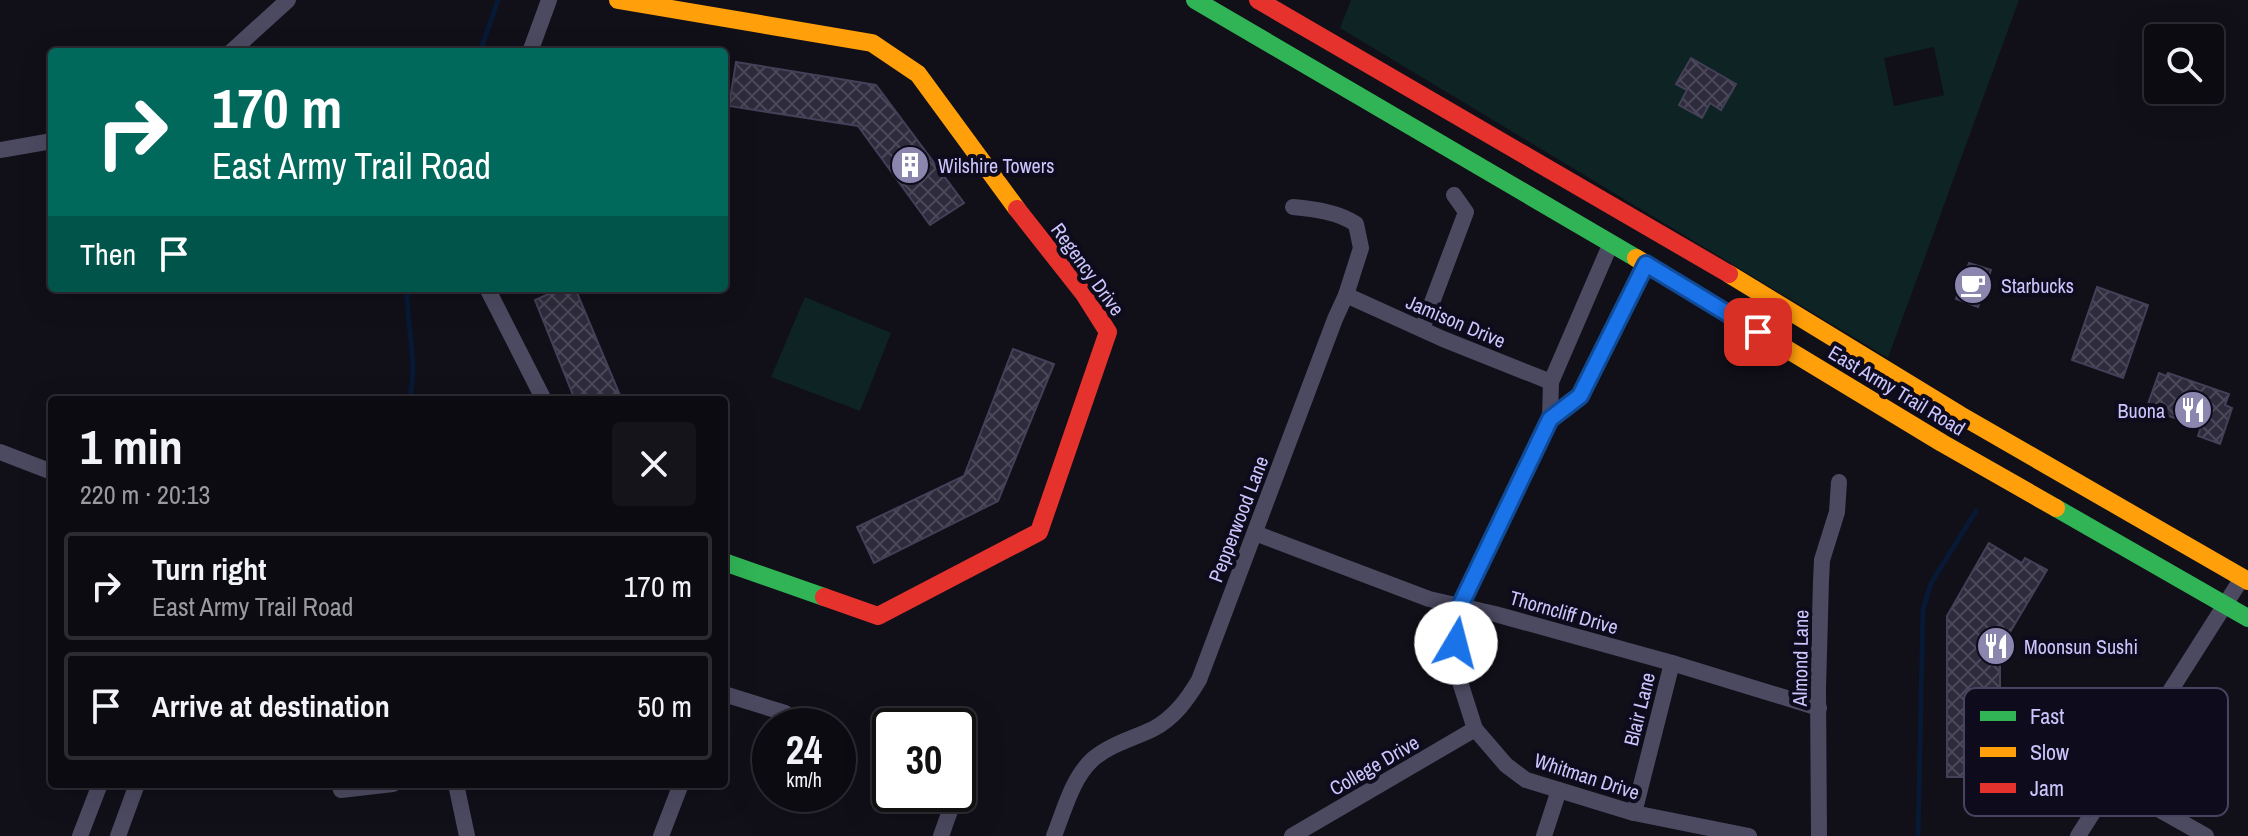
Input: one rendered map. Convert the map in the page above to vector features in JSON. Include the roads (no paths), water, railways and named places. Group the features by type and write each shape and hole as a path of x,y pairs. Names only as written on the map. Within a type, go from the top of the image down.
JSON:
{"main road":[{"name":"Regency Drive","path":"618,0 872,43 918,74 1034,232 1084,294 1108,332 1039,532 878,616 728,563"},
{"name":"East Army Trail Road","path":"1195,0 1611,243 1955,450 2248,618"},
{"name":"East Army Trail Road","path":"1258,0 1643,222 1960,415 2245,579"}],"street":[{"path":"235,48 288,0"},
{"path":"531,48 549,0"},
{"path":"0,150 48,142"},
{"path":"1422,329 1466,212 1454,195"},
{"name":"Pepperwood Lane","path":"1054,836 1075,784 1091,761 1117,743 1154,728 1171,717 1199,680 1346,295 1361,248 1356,224 1326,212 1293,207"},
{"name":"Whitman Drive","path":"1611,243 1551,382 1550,419 1460,606 1456,643 1458,671 1475,729 1506,765 1526,780 1634,813 1712,832 1749,836"},
{"name":"Whitman Drive","path":"1550,419 1580,396 1646,264"},
{"path":"489,292 542,396"},
{"name":"Jamison Drive","path":"1346,295 1551,382"},
{"path":"0,452 48,470"},
{"name":"Almond Lane","path":"1819,836 1822,560 1837,512 1839,482"},
{"name":"Thorncliff Drive","path":"1255,533 1429,599 1672,663 1819,708"},
{"path":"2172,688 2245,579"},
{"name":"Blair Lane","path":"1634,813 1672,663"},
{"path":"728,695 769,708"},
{"name":"College Drive","path":"1298,835 1475,729"},
{"path":"80,836 98,788"},
{"path":"118,836 136,788"},
{"path":"457,788 467,836"},
{"path":"661,836 679,788"},
{"path":"1544,836 1559,790"},
{"path":"941,836 950,812"},
{"path":"2078,836 2091,816"},
{"path":"2171,816 2206,836"}],"waterway":[{"path":"481,48 498,0"},
{"path":"407,292 413,373 410,396"},
{"path":"1918,836 1923,610 1931,583 1976,511"}],"place":[{"name":"Wilshire Towers","path":"910,165"},
{"name":"Starbucks","path":"1973,285"},
{"name":"Buona","path":"2193,410"},
{"name":"Moonsun Sushi","path":"1996,646"}]}
